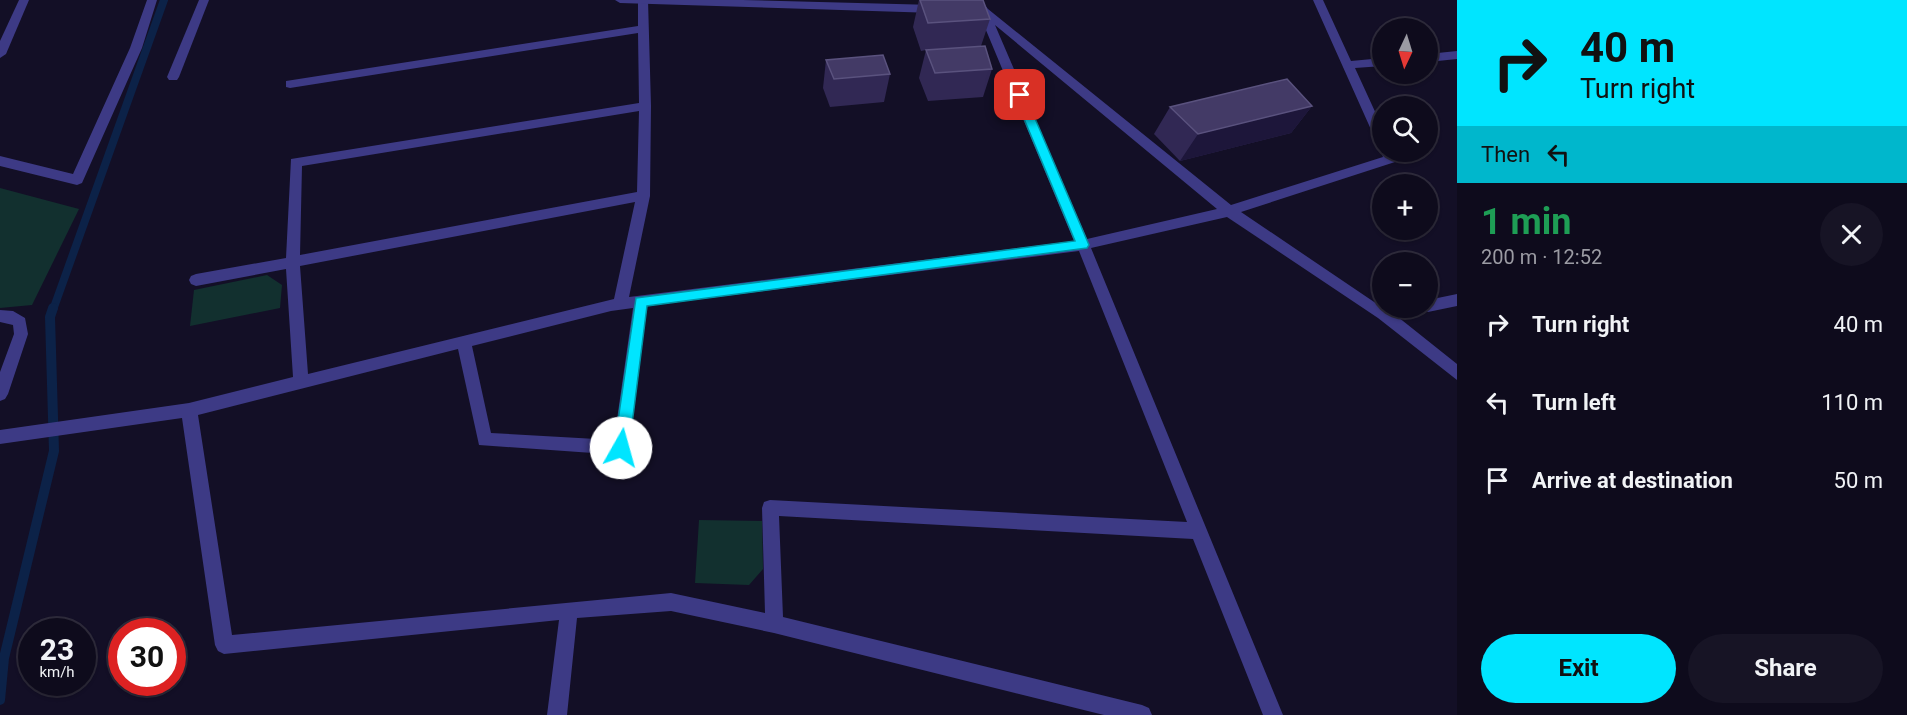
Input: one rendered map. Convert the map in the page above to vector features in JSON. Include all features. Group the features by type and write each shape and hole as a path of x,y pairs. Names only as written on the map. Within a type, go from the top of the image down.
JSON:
{"street":[{"path":"0,54 24,0"},
{"path":"0,161 77,180 136,48 152,0"},
{"path":"173,76 204,0"},
{"path":"620,0 948,9"},
{"path":"620,304 643,196 645,106 643,0"},
{"path":"1318,0 1372,118"},
{"path":"977,6 1229,211 1372,307"},
{"path":"977,6 1083,245 1273,715"},
{"path":"290,84 643,29"},
{"path":"1438,57 1457,55"},
{"path":"1348,65 1372,63"},
{"path":"301,380 293,262 296,162 645,106"},
{"path":"0,437 189,410 301,380 620,304 1083,245 1229,211 1381,162"},
{"path":"196,280 643,196"},
{"path":"1438,304 1457,300"},
{"path":"464,341 485,440 621,448 641,301"},
{"path":"0,316 13,317 20,322 21,334 0,394"},
{"path":"1388,318 1457,373"},
{"path":"189,410 224,645 569,610 671,602 774,624 1142,715"},
{"path":"774,624 770,508 1199,531"},
{"path":"557,715 569,610"}],"green space":[{"path":"0,188 79,209 32,305 0,308"},
{"path":"267,275 282,285 280,308 190,326 194,290"},
{"path":"699,520 762,521 763,569 749,585 695,583"}],"building":[{"path":"920,0 983,0 990,19 928,23"},
{"path":"985,46 992,69 935,73 926,50"},
{"path":"883,55 890,74 834,79 826,60"},
{"path":"1287,79 1312,106 1198,134 1170,107"}],"waterway":[{"path":"53,310 164,0"},
{"path":"0,700 4,658 54,451 50,317 53,308"}],"route":[{"path":"621,448 641,301 1083,245 1020,95"}]}
